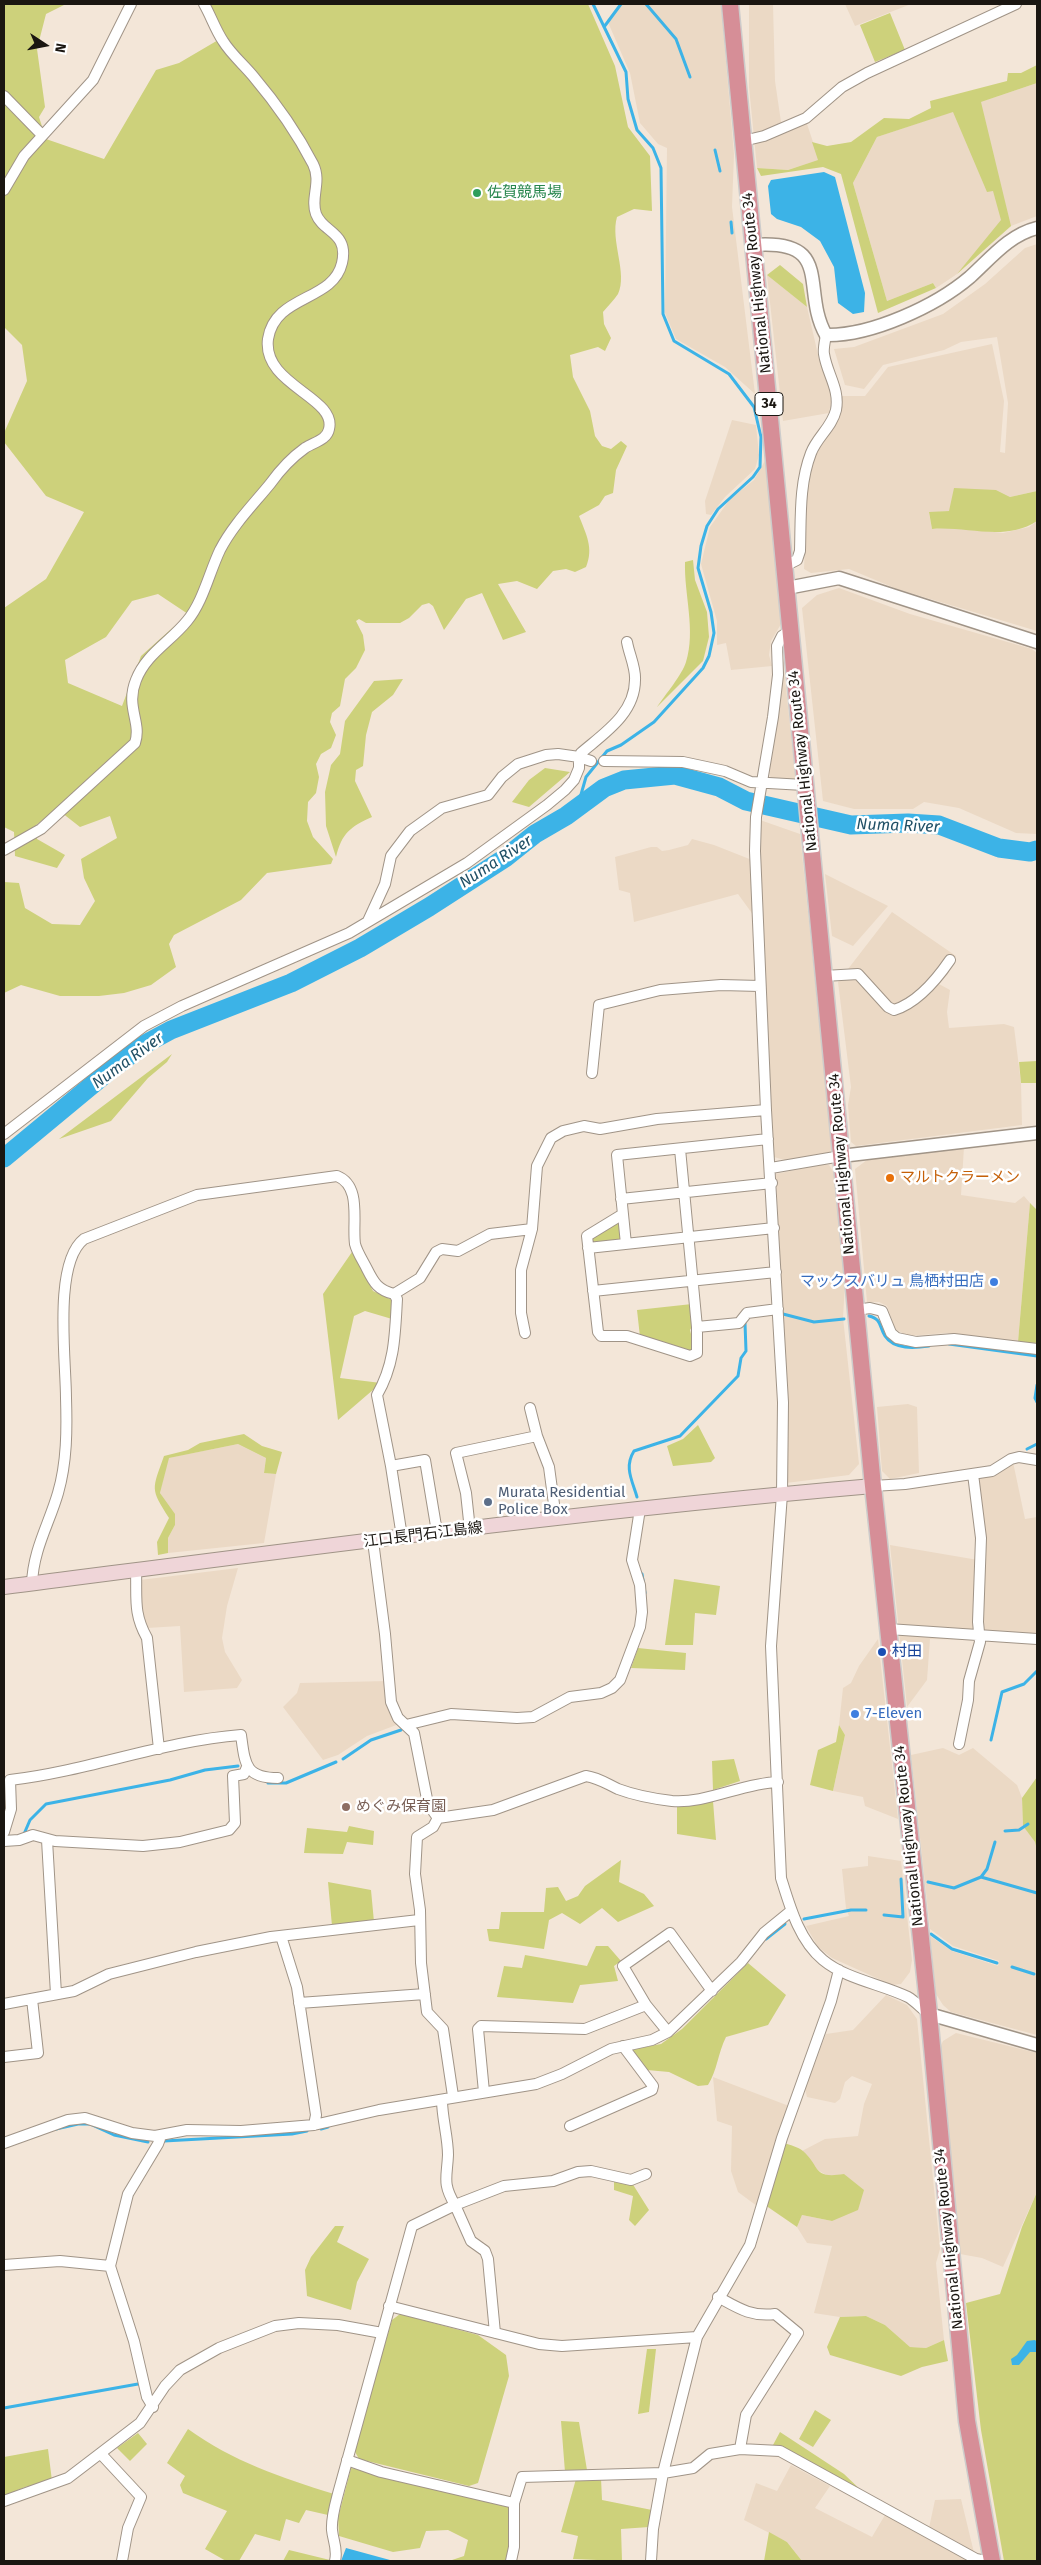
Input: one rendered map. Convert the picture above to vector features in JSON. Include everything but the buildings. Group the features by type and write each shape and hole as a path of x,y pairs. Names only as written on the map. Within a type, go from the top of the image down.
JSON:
{"highway":[{"name":"National Highway Route 34","path":"730,4 872,1486 929,2014 967,2421 992,2561"}],"main road":[{"name":"江口長門石江島線","path":"4,1587 437,1532 470,1530 640,1509 872,1486"}],"street":[{"path":"4,190 24,156 93,80 131,4"},
{"path":"4,850 41,829 135,743 137,727 131,695 136,678 146,661 188,621 234,525 291,458 328,434 330,426 325,409 286,380 276,368 271,358 268,341 272,326 288,307 334,281 342,262 343,248 336,235 317,216 315,210 318,177 313,164 276,107 224,44 204,4"},
{"path":"743,141 764,136 806,118 842,87 867,73 1016,4"},
{"path":"4,96 42,135"},
{"path":"826,335 845,335 923,309 948,295 1018,235 1037,228"},
{"path":"752,245 770,243 785,246 799,252 809,263 814,278 816,309 820,324 826,335 824,354 836,391 836,409 831,424 812,449 806,466 803,482 800,551 797,560 785,566"},
{"path":"787,588 839,578 1037,642"},
{"path":"791,630 782,636 777,646 777,683 763,783 756,817 760,986 766,1110 772,1183 782,1402 782,1494 771,1646 781,1878 791,1911 813,1950 824,1961 839,1970 910,1998 929,2014 1037,2045"},
{"path":"4,1134 144,1026 182,1006 349,933 467,863 547,805 574,780 580,753 610,731 622,715 634,692 636,680 627,642"},
{"path":"368,922 385,884 390,856 410,831 442,808 488,795 502,777 518,764 546,755 558,754 591,761"},
{"path":"604,761 683,762 703,765 751,782 804,785"},
{"path":"824,976 858,974 888,1007 894,1010 903,1007 939,977 950,960"},
{"path":"592,1073 599,1005 660,990 721,984 760,986"},
{"path":"526,1333 522,1323 520,1284 532,1229 537,1166 551,1138 563,1131 584,1126 600,1129 657,1119 766,1110"},
{"path":"771,1168 841,1156 1037,1133"},
{"path":"626,1244 617,1155 768,1139"},
{"path":"623,1214 587,1236 598,1332 601,1336 627,1336 690,1356 697,1354 697,1327 680,1148"},
{"path":"32,1584 37,1547 55,1502 63,1468 66,1428 63,1291 77,1244 84,1239 197,1195 337,1176 344,1179 352,1190 356,1246 374,1285 383,1291 394,1294 397,1299 388,1377 377,1395 402,1537"},
{"path":"621,1199 772,1183"},
{"path":"588,1248 774,1228"},
{"path":"394,1294 420,1278 436,1252 442,1249 458,1251 490,1234 532,1229"},
{"path":"593,1291 776,1272"},
{"path":"856,1310 870,1308 882,1311 891,1333 897,1338 916,1342 948,1339 1037,1349"},
{"path":"697,1327 739,1323 747,1313 778,1309"},
{"path":"530,1408 536,1436 549,1467 556,1519"},
{"path":"470,1530 466,1493 456,1454 536,1436"},
{"path":"872,1486 906,1484 992,1471 1011,1459 1019,1457 1037,1460"},
{"path":"391,1466 425,1460 437,1532"},
{"path":"959,1744 968,1700 968,1681 980,1636 978,1622 981,1538 974,1474"},
{"path":"406,1725 451,1714 517,1718 533,1716 570,1697 601,1693 612,1688 620,1680 640,1627 642,1612 640,1585 632,1560 640,1509"},
{"path":"374,1541 393,1711 414,1733 428,1804 438,1818"},
{"path":"136,1570 136,1610 139,1623 147,1638 159,1749"},
{"path":"888,1629 1037,1639"},
{"path":"4,1832 11,1809 10,1780 62,1772 97,1764 108,1759 159,1749 241,1736 247,1767 244,1774 233,1776 235,1823 229,1830 180,1842 143,1846 48,1840 33,1835 19,1840 4,1841"},
{"path":"247,1767 260,1777 278,1778"},
{"path":"438,1818 493,1810 586,1776 600,1778 618,1789 672,1801 716,1795 762,1782 778,1782"},
{"path":"438,1818 433,1827 417,1837 415,1874 427,2012 443,2029 453,2096"},
{"path":"48,1840 56,1994"},
{"path":"4,2142 68,2120 85,2118 132,2134 161,2136 187,2130 241,2131 314,2125 378,2110 442,2100 453,2096 536,2084 623,2046 652,2040 668,2032 741,1962 764,1933 791,1911"},
{"path":"4,2004 74,1991 109,1974 196,1952 281,1936 419,1920"},
{"path":"668,2032 646,2005 623,1966 670,1933 712,1991"},
{"path":"281,1936 291,1975 297,1987 316,2115 314,2125"},
{"path":"651,2561 653,2529 663,2473 697,2337 718,2297 750,2245 779,2146 831,2001 839,1970"},
{"path":"299,2003 425,1994"},
{"path":"4,2057 38,2053 32,1999"},
{"path":"484,2092 478,2029 481,2026 584,2030 646,2005"},
{"path":"570,2126 652,2090 653,2086 623,2046"},
{"path":"442,2100 448,2155 444,2177 446,2190 471,2241 485,2251 488,2259 495,2333"},
{"path":"153,2407 147,2397 134,2341 110,2266 128,2194 161,2136"},
{"path":"335,2561 336,2544 332,2530 333,2518 347,2460 412,2226 455,2205 504,2186 553,2181 578,2172 591,2171 631,2180 646,2174"},
{"path":"4,2265 60,2261 110,2266"},
{"path":"718,2297 742,2310 759,2316 775,2314 798,2333 746,2415 740,2449"},
{"path":"389,2306 539,2344 562,2346 697,2337"},
{"path":"4,2501 35,2488 56,2484 101,2454 140,2423 153,2407 165,2386 180,2370 196,2359 254,2333 299,2323 338,2325 382,2332"},
{"path":"511,2561 514,2547 514,2503 522,2477 663,2473 693,2468 710,2454 740,2449 780,2451 970,2555 986,2561"},
{"path":"101,2454 141,2497 128,2528 122,2561"},
{"path":"347,2460 375,2470 514,2503"}],"shaded area":[{"path":"620,4 721,4 734,154 732,207 755,394 725,367 676,339 665,313 667,148 658,144 640,123 630,73 607,20"},
{"path":"749,4 773,4 775,81 781,122 806,121 819,160 788,170 757,168 749,87"},
{"path":"845,4 911,4 855,26"},
{"path":"1037,83 1037,216 1011,226 957,274 936,288 933,283 887,301 853,183 877,137"},
{"path":"1037,244 1037,491 1010,497 996,490 949,511 929,513 932,529 951,527 1003,533 1029,527 1037,521 1037,631 897,589 849,569 811,573 804,569 808,472 816,450 832,431 841,412 842,396 865,396 888,367 992,344 1004,401 1000,452 1005,453 1008,403 997,337 961,342 944,350 883,365 864,389 845,385 834,349 854,347 943,314 985,284 1025,248"},
{"path":"767,275 807,307 819,359 829,383 831,402 829,413 783,421"},
{"path":"732,420 756,425 759,455 755,469 725,497 711,515 706,514 705,501"},
{"path":"766,459 781,624 771,641 769,655 772,666 731,670 726,643 717,645 717,621 701,564 710,527 730,499 754,480"},
{"path":"839,588 910,614 1032,649 1037,653 1037,834 1016,833 959,808 924,802 913,809 854,809 823,801 802,608 817,595"},
{"path":"784,670 796,781 771,780 769,770"},
{"path":"760,820 800,834 832,1146 830,1153 788,1161 774,1157 758,846"},
{"path":"692,839 714,845 752,860 754,916 738,894 634,922 630,893 619,890 615,857 651,847 657,847 662,851 669,850 688,845"},
{"path":"825,874 888,906 853,946 832,936"},
{"path":"892,912 956,956 948,974 939,984 950,990 947,1012 949,1028 1004,1024 1014,1027 1021,1083 1022,1125 856,1146 851,1142 848,1105 851,1087 838,982"},
{"path":"964,1147 961,1195 1015,1203 1024,1196 1030,1203 1018,1342 946,1333 908,1336 895,1329 887,1306 879,1302 867,1302 855,1169 867,1160"},
{"path":"824,1164 829,1165 834,1173 845,1283 843,1318 859,1464 849,1475 786,1483 786,1402 776,1174"},
{"path":"908,1404 917,1407 919,1473 890,1479 882,1471 877,1407"},
{"path":"238,1444 266,1458 264,1473 276,1474 264,1543 168,1553 168,1538 175,1525 160,1493 168,1458"},
{"path":"1013,1462 1025,1519 1037,1517 1037,1635 984,1632 980,1621 977,1479"},
{"path":"890,1545 978,1560 973,1640 930,1639 927,1680 907,1707"},
{"path":"238,1568 227,1606 222,1638 225,1652 242,1680 237,1688 184,1692 180,1626 147,1628 140,1619 140,1580"},
{"path":"878,1639 898,1819 865,1806 863,1797 833,1791 845,1735 839,1725 843,1688 851,1683 859,1666"},
{"path":"388,1681 399,1724 367,1736 338,1755 323,1760 283,1707 297,1693 300,1683"},
{"path":"943,1748 959,1755 973,1748 1017,1785 1022,1798 1023,1826 1035,1842 1037,1850 1037,2035 951,2012 943,2005 936,1994 930,1936 952,1951 998,1966 999,1961 953,1946 930,1929 911,1755"},
{"path":"868,1856 901,1861 912,1960 910,1972 901,1984 892,1985 832,1958 818,1947 806,1926 849,1916 846,1908 842,1869 868,1866"},
{"path":"886,1995 907,2005 917,2019 940,2249 936,2263 944,2340 926,2348 910,2347 885,2325 866,2316 840,2317 814,2313 832,2246 807,2243 797,2227 802,2215 832,2221 828,2176 816,2169 802,2151 825,2139 858,2136 864,2104 872,2084 852,2076 845,2082 840,2099 835,2103 807,2097 805,2089 826,2034 853,2030"},
{"path":"956,2033 1037,2053 1037,2192 1003,2267 982,2258 960,2254 939,2050 943,2041"},
{"path":"713,2077 789,2106 757,2206 738,2192 731,2171 732,2126 717,2121"},
{"path":"791,2465 830,2486 815,2508 872,2537 885,2515 929,2528 935,2500 961,2499 976,2561 802,2561 787,2542 744,2520 756,2483 777,2491"}],"green space":[{"path":"4,4 66,4 46,14 37,49 45,107 39,117 46,139 104,159 156,70 179,63 225,36 206,4 588,4 615,66 628,127 650,156 652,211 634,209 617,217 615,226 621,286 618,294 603,312 604,324 611,338 605,351 598,347 570,355 573,377 590,411 595,436 602,446 611,449 621,441 627,446 616,470 613,493 605,496 599,505 579,516 589,547 586,567 575,572 566,569 553,571 537,589 517,581 498,584 526,632 503,640 482,593 466,599 444,630 433,606 429,603 422,605 409,618 400,623 366,623 359,619 356,621 363,635 365,650 356,668 345,679 340,706 332,713 330,722 336,735 331,748 321,754 316,764 319,777 316,793 308,802 307,821 313,837 333,859 331,864 267,873 241,900 174,935 169,944 176,967 151,985 124,993 99,996 60,996 21,985 4,993 4,882 19,883 25,908 52,924 80,925 95,901 84,878 81,859 117,838 110,816 80,827 57,809 36,825 37,839 65,855 57,868 15,856 14,832 4,827 4,608 46,579 84,512 46,496 4,442 4,433 27,381 22,345 4,327","holes":["158,594 188,614 141,656 122,706 68,683 65,660 106,637 132,601"]},
{"path":"890,13 905,50 875,62 860,25"},
{"path":"1037,65 1037,83 981,102 1011,226 957,274 1001,220 993,191 987,192 953,112 877,137 853,183 887,301 933,283 936,288 878,313 841,174 823,167 761,176 757,168 788,170 818,160 812,142 827,146 851,142 884,118 909,119 931,108 930,101 1007,81 1008,73 1021,73"},
{"path":"780,265 803,284 807,307 767,275"},
{"path":"954,488 996,490 1010,497 1037,491 1037,521 1012,531 999,532 932,529 929,512 949,511"},
{"path":"693,560 695,580 707,612 709,637 703,661 657,707 684,667 689,650 690,625 685,562"},
{"path":"403,679 393,695 372,712 366,735 363,766 356,770 355,781 372,817 358,824 344,836 336,857 326,826 325,792 331,765 340,754 345,721 374,681"},
{"path":"545,768 570,772 529,807 512,802 529,780"},
{"path":"172,1054 167,1062 148,1078 111,1121 59,1139"},
{"path":"1037,1061 1037,1083 1021,1083 1019,1062"},
{"path":"1030,1203 1037,1210 1037,1343 1018,1342"},
{"path":"617,1222 621,1224 621,1238 619,1241 593,1244 591,1237"},
{"path":"352,1252 373,1291 392,1300 392,1319 365,1311 354,1316 340,1378 381,1383 338,1420 323,1294"},
{"path":"692,1304 693,1325 690,1330 694,1346 690,1351 640,1337 637,1310"},
{"path":"698,1425 715,1458 711,1462 673,1466 667,1446 683,1439"},
{"path":"244,1434 262,1446 282,1452 276,1474 264,1473 266,1458 238,1444 169,1458 160,1493 175,1514 175,1525 168,1538 168,1553 158,1555 157,1542 169,1518 156,1494 155,1488 164,1456 188,1450 200,1443"},
{"path":"674,1579 720,1586 716,1615 695,1613 693,1645 665,1645"},
{"path":"638,1648 686,1653 685,1670 631,1668"},
{"path":"839,1725 845,1735 833,1791 810,1785 818,1750 836,1742"},
{"path":"734,1759 740,1781 713,1790 712,1761"},
{"path":"1037,1777 1037,1850 1035,1842 1023,1826 1022,1798"},
{"path":"713,1801 716,1840 677,1834 677,1806"},
{"path":"349,1826 374,1831 373,1845 347,1842 343,1854 304,1853 307,1828 347,1832"},
{"path":"621,1860 619,1882 644,1894 654,1906 618,1922 602,1908 580,1924 562,1913 549,1920 544,1949 489,1941 487,1929 499,1929 501,1912 544,1912 546,1888 558,1887 566,1901 578,1896 585,1886"},
{"path":"328,1882 371,1890 374,1922 332,1926"},
{"path":"596,1946 608,1946 621,1961 614,1966 618,1981 580,1985 573,2003 497,1997 504,1966 522,1968 525,1955 587,1966"},
{"path":"748,1963 786,1995 768,2025 726,2037 708,2085 698,2086 669,2072 647,2070 629,2050 661,2044 682,2029"},
{"path":"784,2143 803,2151 822,2173 827,2175 844,2174 864,2190 858,2210 832,2221 802,2215 797,2227 765,2205"},
{"path":"614,2182 632,2183 649,2210 635,2226 629,2220 633,2196 614,2190"},
{"path":"1037,2192 1037,2561 1004,2561 981,2430 966,2303 1000,2294 1022,2227"},
{"path":"335,2226 344,2226 337,2242 369,2259 357,2282 351,2310 307,2296 305,2270 311,2257"},
{"path":"400,2314 478,2335 506,2355 509,2376 478,2483 469,2486 359,2459 354,2450 392,2320"},
{"path":"866,2316 885,2325 910,2347 926,2348 944,2340 948,2361 922,2367 901,2376 830,2355 827,2347 840,2317"},
{"path":"647,2349 656,2349 649,2412 638,2414"},
{"path":"815,2410 831,2420 813,2447 799,2439"},
{"path":"561,2421 579,2422 587,2470 565,2472"},
{"path":"188,2429 222,2450 258,2468 334,2494 328,2515 306,2510 299,2523 286,2519 280,2541 255,2534 239,2561 226,2561 205,2549 227,2511 183,2493 180,2485 185,2476 167,2463"},
{"path":"780,2432 844,2474 867,2496 773,2445"},
{"path":"138,2433 147,2444 130,2461 117,2448"},
{"path":"48,2449 52,2481 25,2487 4,2496 4,2457"},
{"path":"351,2468 508,2505 509,2547 506,2561 449,2561 464,2556 468,2540 448,2530 426,2531 420,2548 393,2552 339,2536 338,2518"},
{"path":"601,2478 602,2500 652,2510 649,2527 621,2529 622,2561 573,2559 578,2536 561,2532 576,2479"},
{"path":"769,2532 787,2542 802,2561 764,2561"},
{"path":"289,2550 330,2560 283,2561"}],"water":[{"path":"824,172 835,177 865,293 864,312 853,314 838,303 834,267 820,241 801,227 777,219 771,214 768,186 771,180"},
{"path":"1035,2340 1037,2342 1037,2352 1030,2352 1019,2365 1012,2365 1011,2359 1017,2355 1027,2341"},
{"path":"346,2548 390,2560 391,2561 341,2561"}],"waterway":[{"path":"578,805 586,777 607,751 621,745 654,722 703,668 709,656 714,633 711,612 698,568 701,546 707,526 718,509 753,477 760,467 761,437 754,407 729,374 674,341 663,314 661,168 653,148 637,130 628,99 626,72 593,4"},
{"path":"604,27 621,4"},
{"path":"646,4 676,39 690,77"},
{"path":"715,150 720,171"},
{"path":"731,222 732,233"},
{"name":"Numa River","path":"4,1158 109,1071 145,1044 171,1030 291,983 360,948 429,907 505,858 535,834 566,816 604,788 624,780 675,775 719,787 746,801 851,825 908,823 939,825 999,848 1030,852 1037,850"},
{"path":"783,1314 814,1322 844,1319"},
{"path":"869,1316 878,1321 885,1336 894,1344 905,1347 929,1346"},
{"path":"637,1497 629,1468 634,1451 680,1436 738,1376 741,1358 746,1351 745,1323"},
{"path":"949,1344 1037,1356"},
{"path":"1037,1385 1035,1398 1037,1402"},
{"path":"1027,1449 1037,1444"},
{"path":"642,1574 645,1593"},
{"path":"991,1740 1002,1692 1024,1684 1037,1671"},
{"path":"343,1759 371,1740 401,1730"},
{"path":"268,1783 286,1783 336,1762"},
{"path":"24,1834 30,1820 46,1804 170,1780 205,1770 238,1766"},
{"path":"1005,1831 1019,1830 1028,1824"},
{"path":"928,1882 954,1888 981,1877 987,1869 995,1842"},
{"path":"981,1877 1037,1893"},
{"path":"884,1915 903,1917 901,1879"},
{"path":"804,1919 851,1910 866,1910"},
{"path":"766,1939 785,1924"},
{"path":"931,1934 952,1949 997,1963"},
{"path":"1012,1967 1034,1974"},
{"path":"56,2129 78,2124 90,2124 114,2135 148,2142"},
{"path":"321,2129 328,2127"},
{"path":"164,2141 292,2134 307,2131"},
{"path":"4,2408 138,2384"}],"place":[{"name":"佐賀競馬場","path":"477,193"},
{"name":"マルトクラーメン","path":"890,1178"},
{"name":"マックスバリュ 鳥栖村田店","path":"994,1282"},
{"name":"Murata Residential Police Box","path":"488,1502"},
{"name":"村田","path":"882,1652"},
{"name":"7-Eleven","path":"855,1714"},
{"name":"めぐみ保育園","path":"346,1807"}]}
